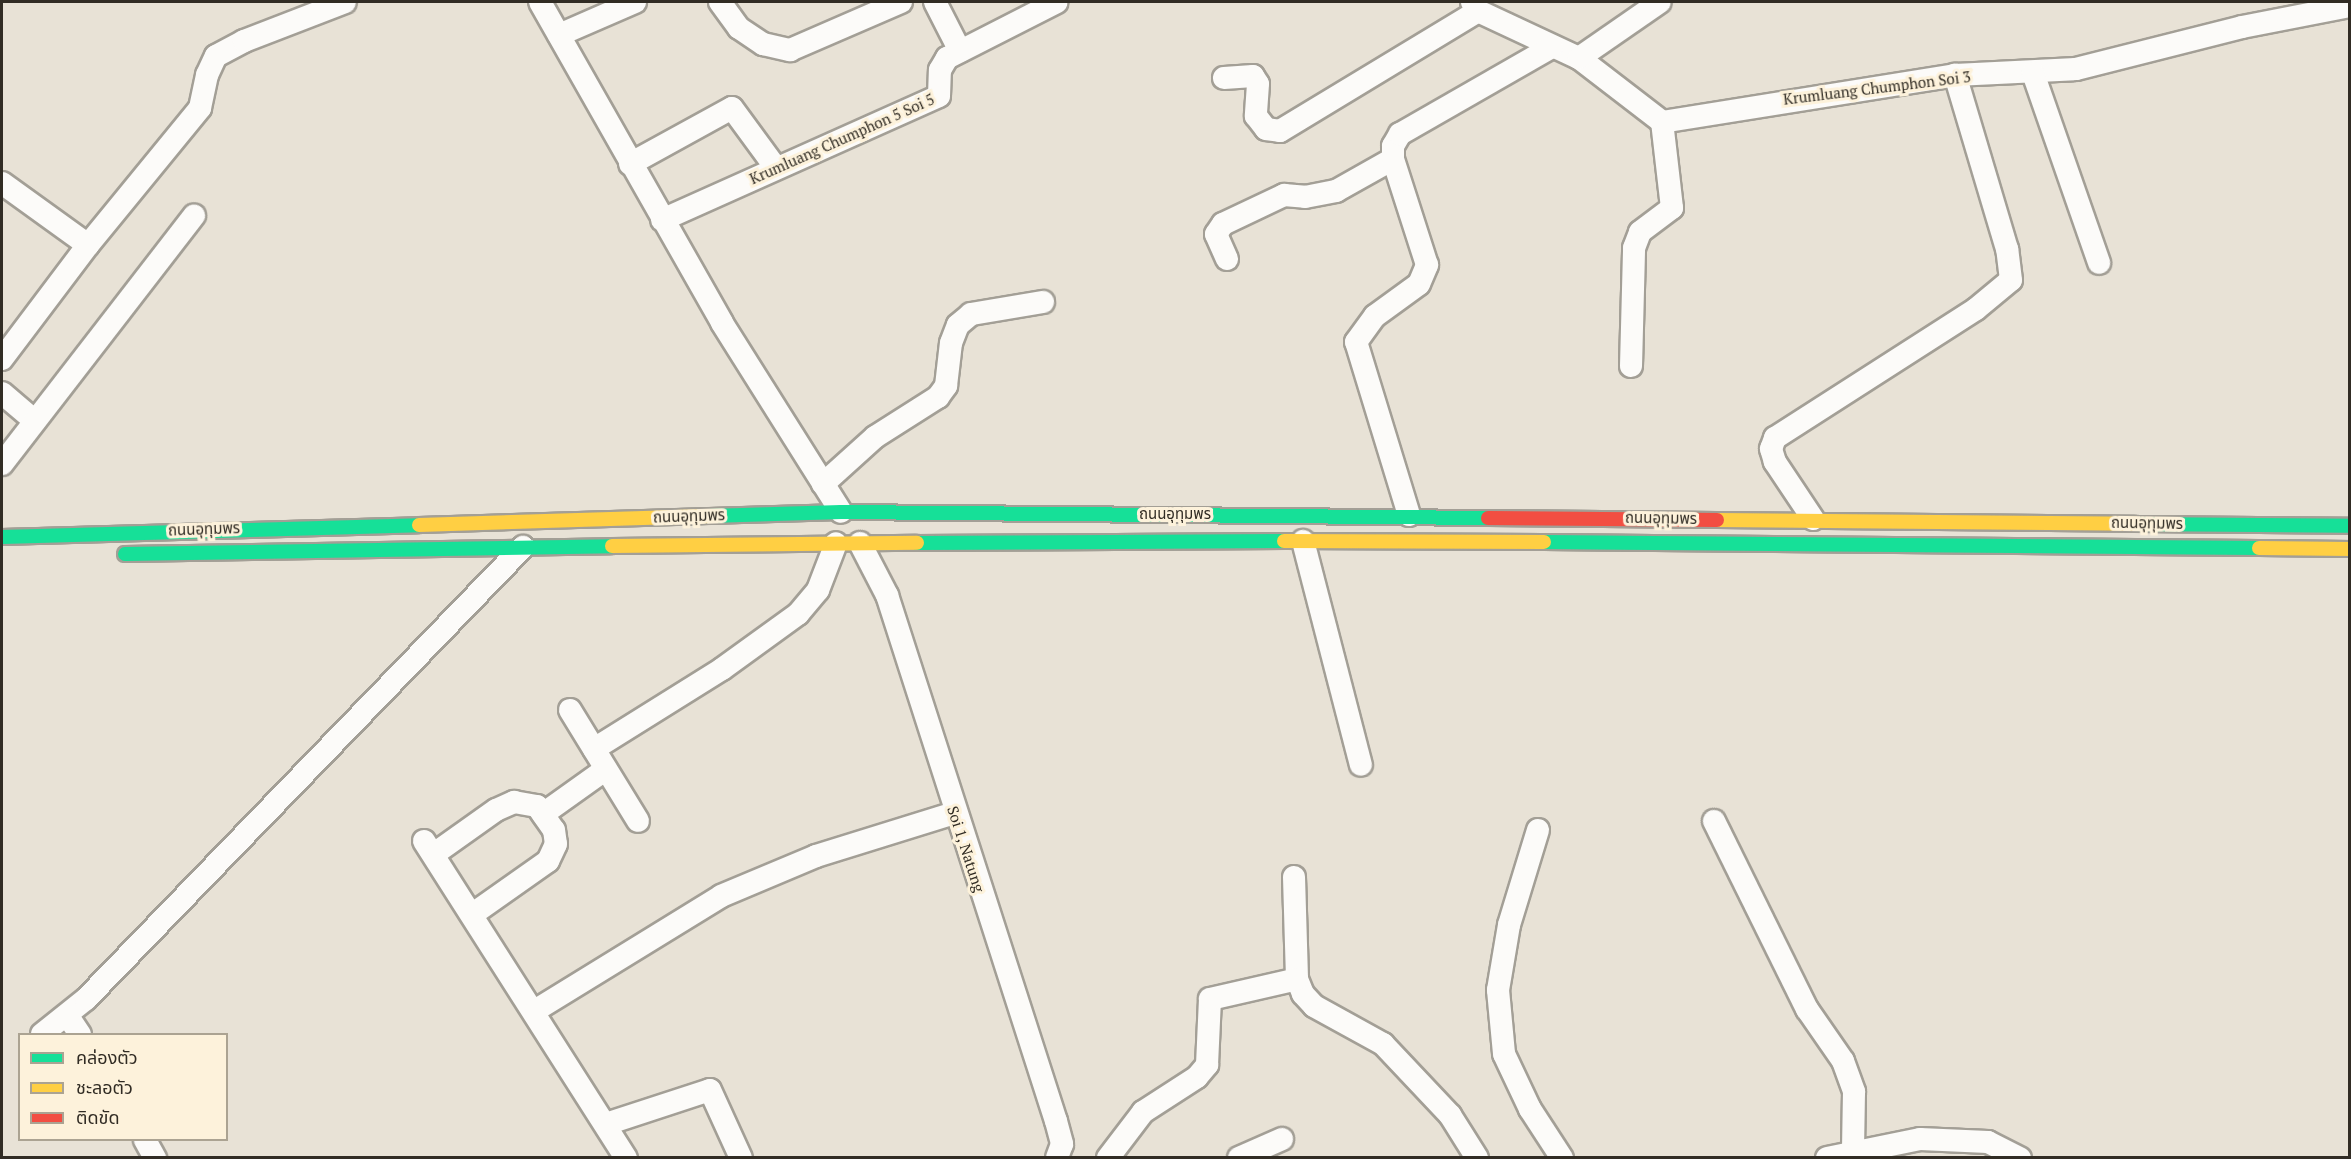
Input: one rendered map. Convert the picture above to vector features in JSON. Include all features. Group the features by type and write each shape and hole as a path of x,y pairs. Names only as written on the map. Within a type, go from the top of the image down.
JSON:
{"street":[{"path":"2,359 88,245 200,108 207,75 216,56 244,41 345,2"},
{"path":"540,2 662,220 860,543"},
{"path":"558,35 635,2"},
{"path":"720,2 747,33 763,44 790,50 902,2"},
{"path":"934,2 960,51"},
{"name":"Krumluang Chumphon 5 Soi 5","path":"662,220 939,96 940,70 947,58 1056,2"},
{"path":"1579,58 1660,2"},
{"path":"1224,78 1253,76 1258,84 1256,116 1266,129 1280,131 1475,6 1552,47 1579,58 1662,122 1672,208 1640,232 1634,248 1631,366"},
{"name":"Krumluang Chumphon Soi 3","path":"1662,122 1955,75 2033,73 2076,69 2242,27 2349,6"},
{"path":"1409,515 1356,342 1375,316 1419,284 1427,265 1393,159 1393,146 1400,134 1552,47"},
{"path":"2033,73 2099,263"},
{"path":"1814,519 1775,462 1771,449 1774,438 1976,309 2011,280 2007,249 1955,75"},
{"path":"630,164 732,108 776,168"},
{"path":"1227,259 1216,234 1223,224 1284,195 1305,197 1336,191 1393,159"},
{"path":"2,183 88,245"},
{"path":"2,464 194,216"},
{"path":"823,484 875,437 938,397 946,386 951,343 958,325 970,314 1043,302"},
{"path":"2,393 35,422"},
{"name":"ถนนอุทุมพร","path":"2,537 841,512 1409,515 2349,526"},
{"path":"1303,541 1361,765"},
{"name":"ถนนอุทุมพร","path":"107,555 836,543 1303,541 2349,549"},
{"path":"594,749 722,669 798,614 818,590 836,543"},
{"name":"Soi 1, Natung","path":"860,543 887,595 954,813 1066,1153"},
{"path":"44,1033 67,1015 523,547"},
{"path":"570,710 638,821"},
{"path":"543,814 606,769"},
{"path":"473,914 548,861 556,844 554,830 537,806 514,802 429,847 536,1010 626,1158"},
{"path":"536,1010 721,896 816,856 954,813"},
{"path":"1714,821 1807,1009 1843,1061 1854,1092 1853,1150"},
{"path":"1538,830 1509,925 1498,990 1504,1054 1530,1109 1563,1158"},
{"path":"1294,877 1297,979 1303,994 1314,1006 1383,1044 1419,1078 1450,1115 1477,1158"},
{"path":"1108,1158 1143,1112 1197,1077 1207,1065 1210,999 1297,979"},
{"path":"67,1015 79,1033"},
{"path":"606,1124 710,1090 741,1158"},
{"path":"1239,1158 1282,1139"},
{"path":"1827,1158 1853,1150 1920,1139 1988,1142 2019,1158"},
{"path":"146,1141 155,1158"}],"traffic: fast":[{"path":"709,516 841,512 1488,518"},
{"path":"2136,524 2350,526"},
{"path":"2,537 419,525"},
{"path":"917,543 1284,541"},
{"path":"1544,542 2259,548"},
{"path":"125,554 612,546"}],"traffic: slow":[{"path":"419,525 709,516"},
{"path":"1717,520 2136,524"},
{"path":"1284,541 1544,542"},
{"path":"612,546 917,543"},
{"path":"2259,548 2350,549"}],"traffic: jam":[{"path":"1488,518 1717,520"}]}
